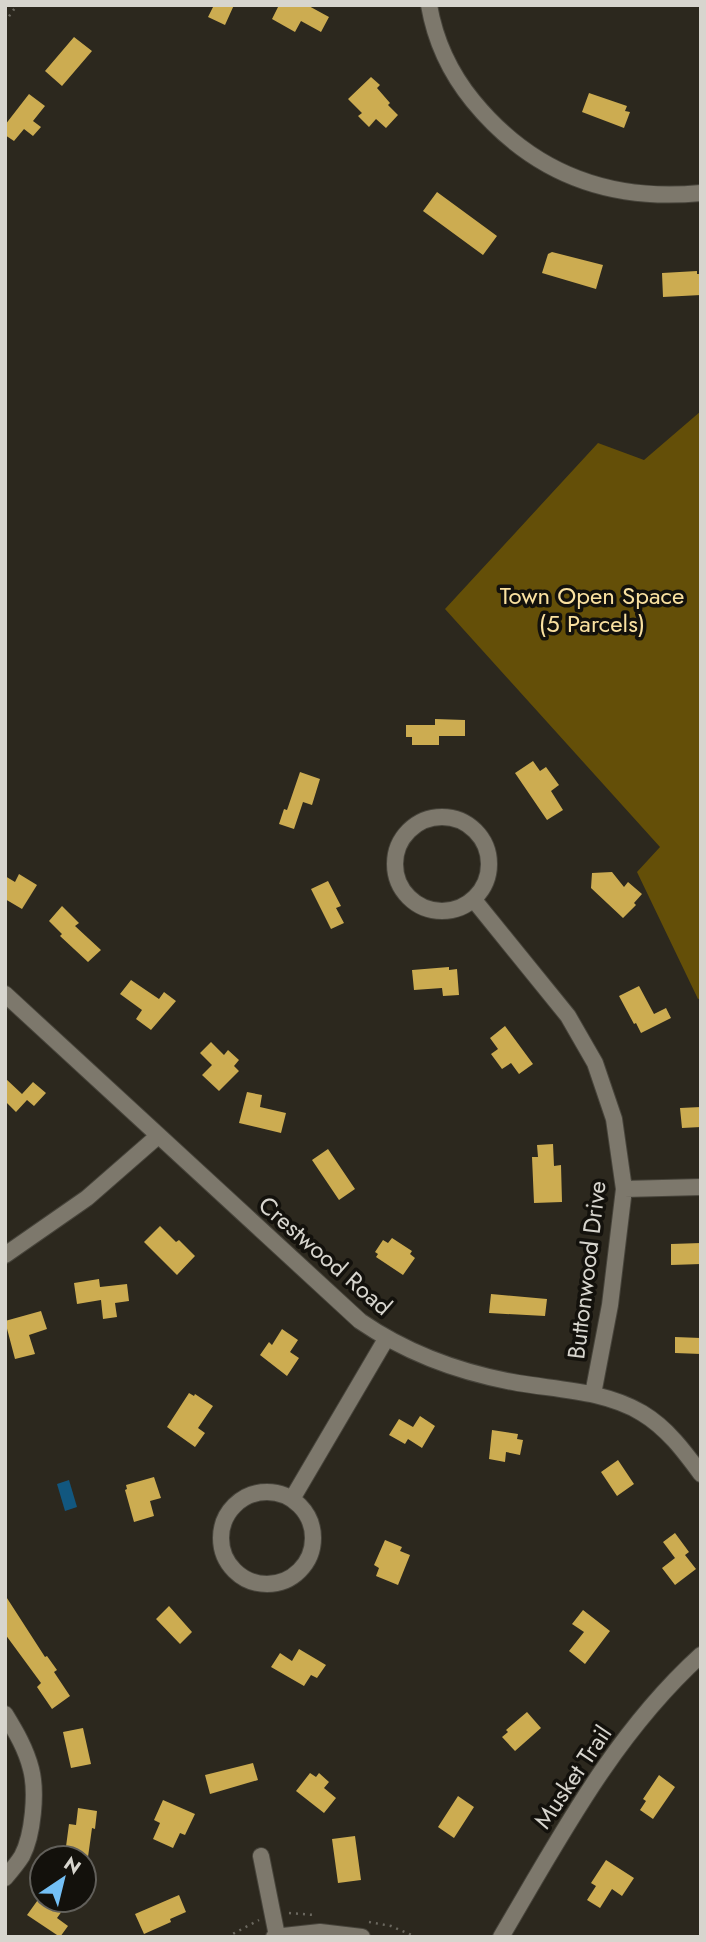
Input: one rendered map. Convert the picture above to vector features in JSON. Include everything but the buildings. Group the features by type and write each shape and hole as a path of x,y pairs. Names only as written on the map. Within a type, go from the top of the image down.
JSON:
{"street":[{"path":"429,5 450,69 484,114 517,146 558,172 588,184 621,191 658,194 701,193"},
{"path":"441,816 458,819 472,827 483,839 489,855 490,871 484,887 474,900 460,909 443,912 427,909 412,901 401,888 395,873 395,856 400,841 411,828 425,819 441,816"},
{"name":"Buttonwood Drive","path":"474,900 568,1016 595,1063 614,1119 624,1189 610,1305 593,1394"},
{"name":"Crestwood Road","path":"5,994 360,1321 386,1339 424,1358 460,1370 593,1394 621,1402 663,1428 701,1474"},
{"path":"5,1255 87,1198 158,1136"},
{"path":"624,1189 701,1187"},
{"path":"292,1499 386,1339"},
{"path":"277,1493 292,1499 303,1509 310,1522 313,1538 308,1560 293,1577 279,1583 264,1585 249,1581 231,1567 221,1547 221,1531 225,1517 235,1504 255,1494 277,1493"},
{"name":"Musket Trail","path":"501,1937 578,1805 621,1742 701,1655"},
{"path":"5,1714 20,1740 32,1771 32,1825 23,1855 5,1878"},
{"path":"261,1856 276,1936 320,1932 362,1937"}],"path":[{"path":"5,22 17,5"}],"green space":[{"name":"Town Open Space (5 Parcels)","path":"701,411 701,998 698,999 637,872 660,847 445,609 598,443 644,460"}],"water":[{"path":"69,1480 77,1507 65,1511 57,1484"}]}
